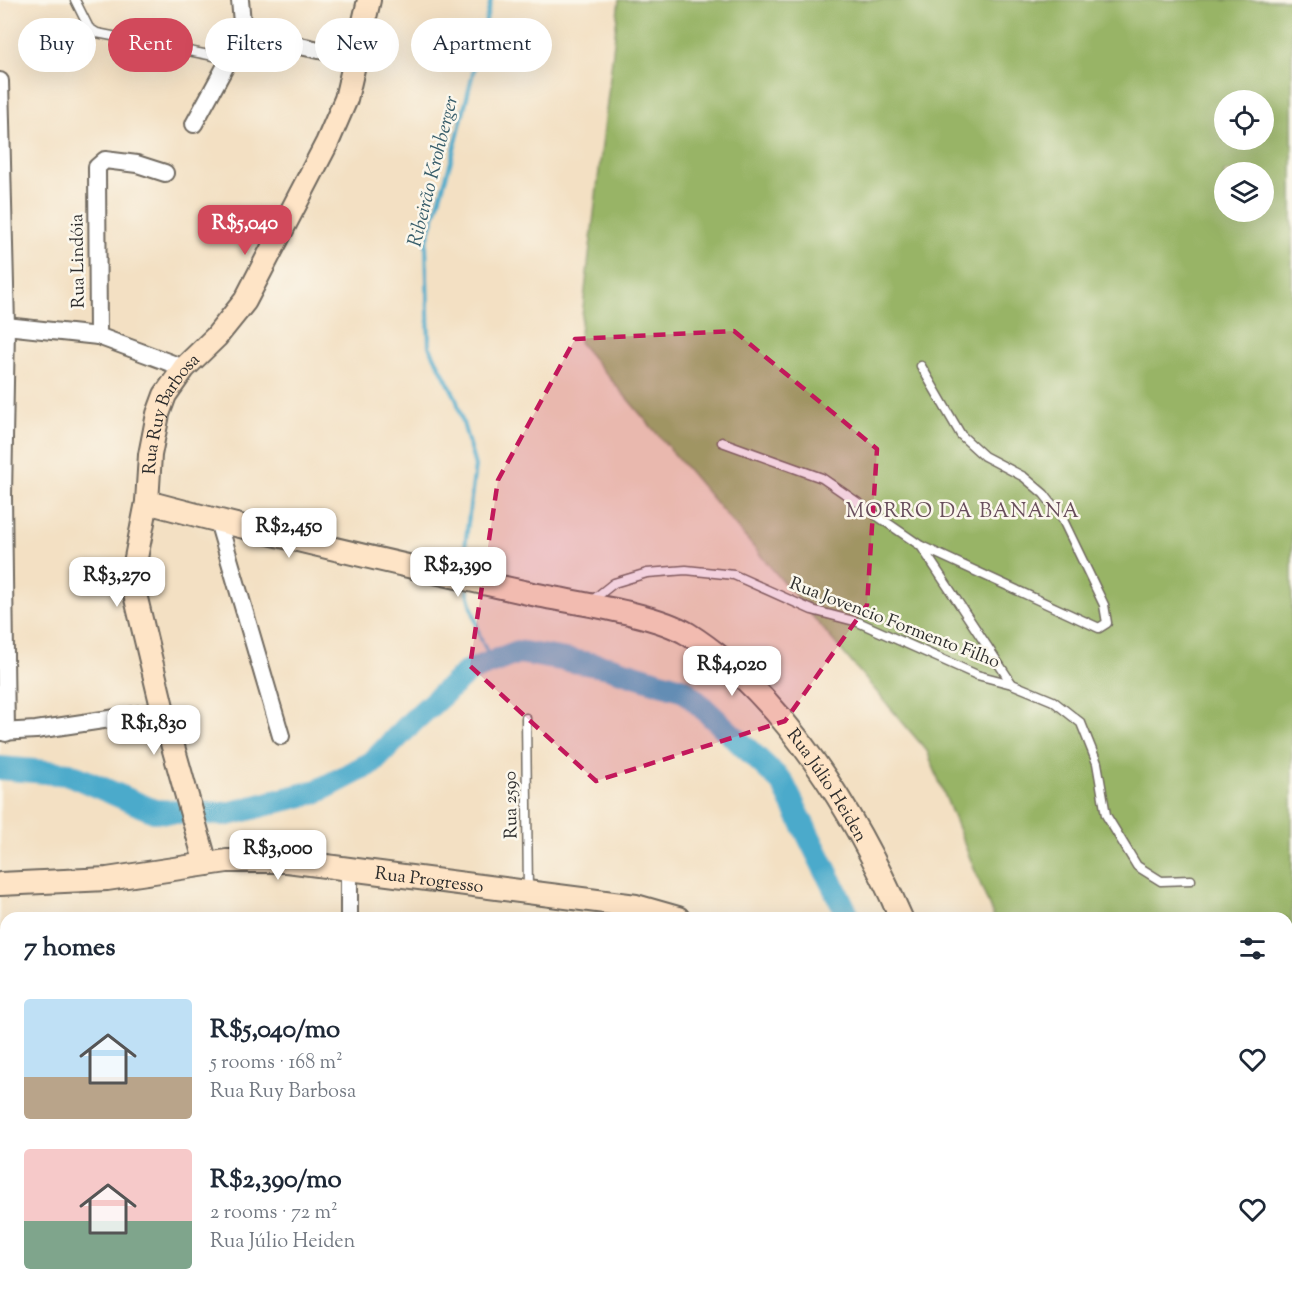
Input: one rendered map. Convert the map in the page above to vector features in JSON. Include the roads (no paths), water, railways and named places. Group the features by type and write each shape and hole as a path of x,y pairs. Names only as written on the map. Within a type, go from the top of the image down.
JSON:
{"street":[{"path":"240,0 242,18"},
{"name":"Rua Ruy Barbosa","path":"365,18 369,0"},
{"path":"194,124 222,72"},
{"name":"Rua Ruy Barbosa","path":"206,864 163,711 134,590 135,563 147,502 150,455 158,414 165,395 184,368 216,337 245,301 327,143 346,99 353,72"},
{"path":"0,81 6,326 3,733 163,711"},
{"name":"Rua Lindóia","path":"98,336 97,167 105,160 137,164 165,173"},
{"path":"6,326 98,336 184,368"},
{"name":"Rua Júlio Heiden","path":"147,502 484,584 650,619 686,633 724,660 773,711 814,762 867,847 898,912"},
{"path":"218,521 281,736"},
{"name":"Rua Progresso","path":"0,885 107,879 227,861 287,861 348,871 528,891 644,912"},
{"path":"348,871 349,912"}],"lane":[{"path":"75,0 89,28 97,33 205,54"},
{"path":"722,442 822,478 921,546 1099,628 1107,623 1104,605 1061,516 1044,494 1024,477 984,456 961,435 921,366"},
{"name":"Rua Jovencio Formento Filho","path":"921,546 1012,684"},
{"name":"Rua Jovencio Formento Filho","path":"585,606 614,583 647,573 686,570 734,575 812,609 858,622 977,675 1012,684"},
{"path":"1012,684 1053,701 1080,723 1097,763 1106,815 1137,866 1161,881 1191,880"},
{"name":"Rua 2590","path":"526,718 528,891"}],"waterway":[{"name":"Ribeirão Krohberger","path":"466,572 465,547 475,466 456,398 429,346 426,244 453,154 491,0"},
{"name":"Ribeirão Krohberger","path":"467,589 480,637 492,662"},
{"path":"0,768 69,774 154,811 228,814 318,791 372,763 413,721 467,672 518,652 608,667 684,690 782,782 846,912"}],"district":[{"name":"MORRO DA BANANA","path":"963,510"}]}
